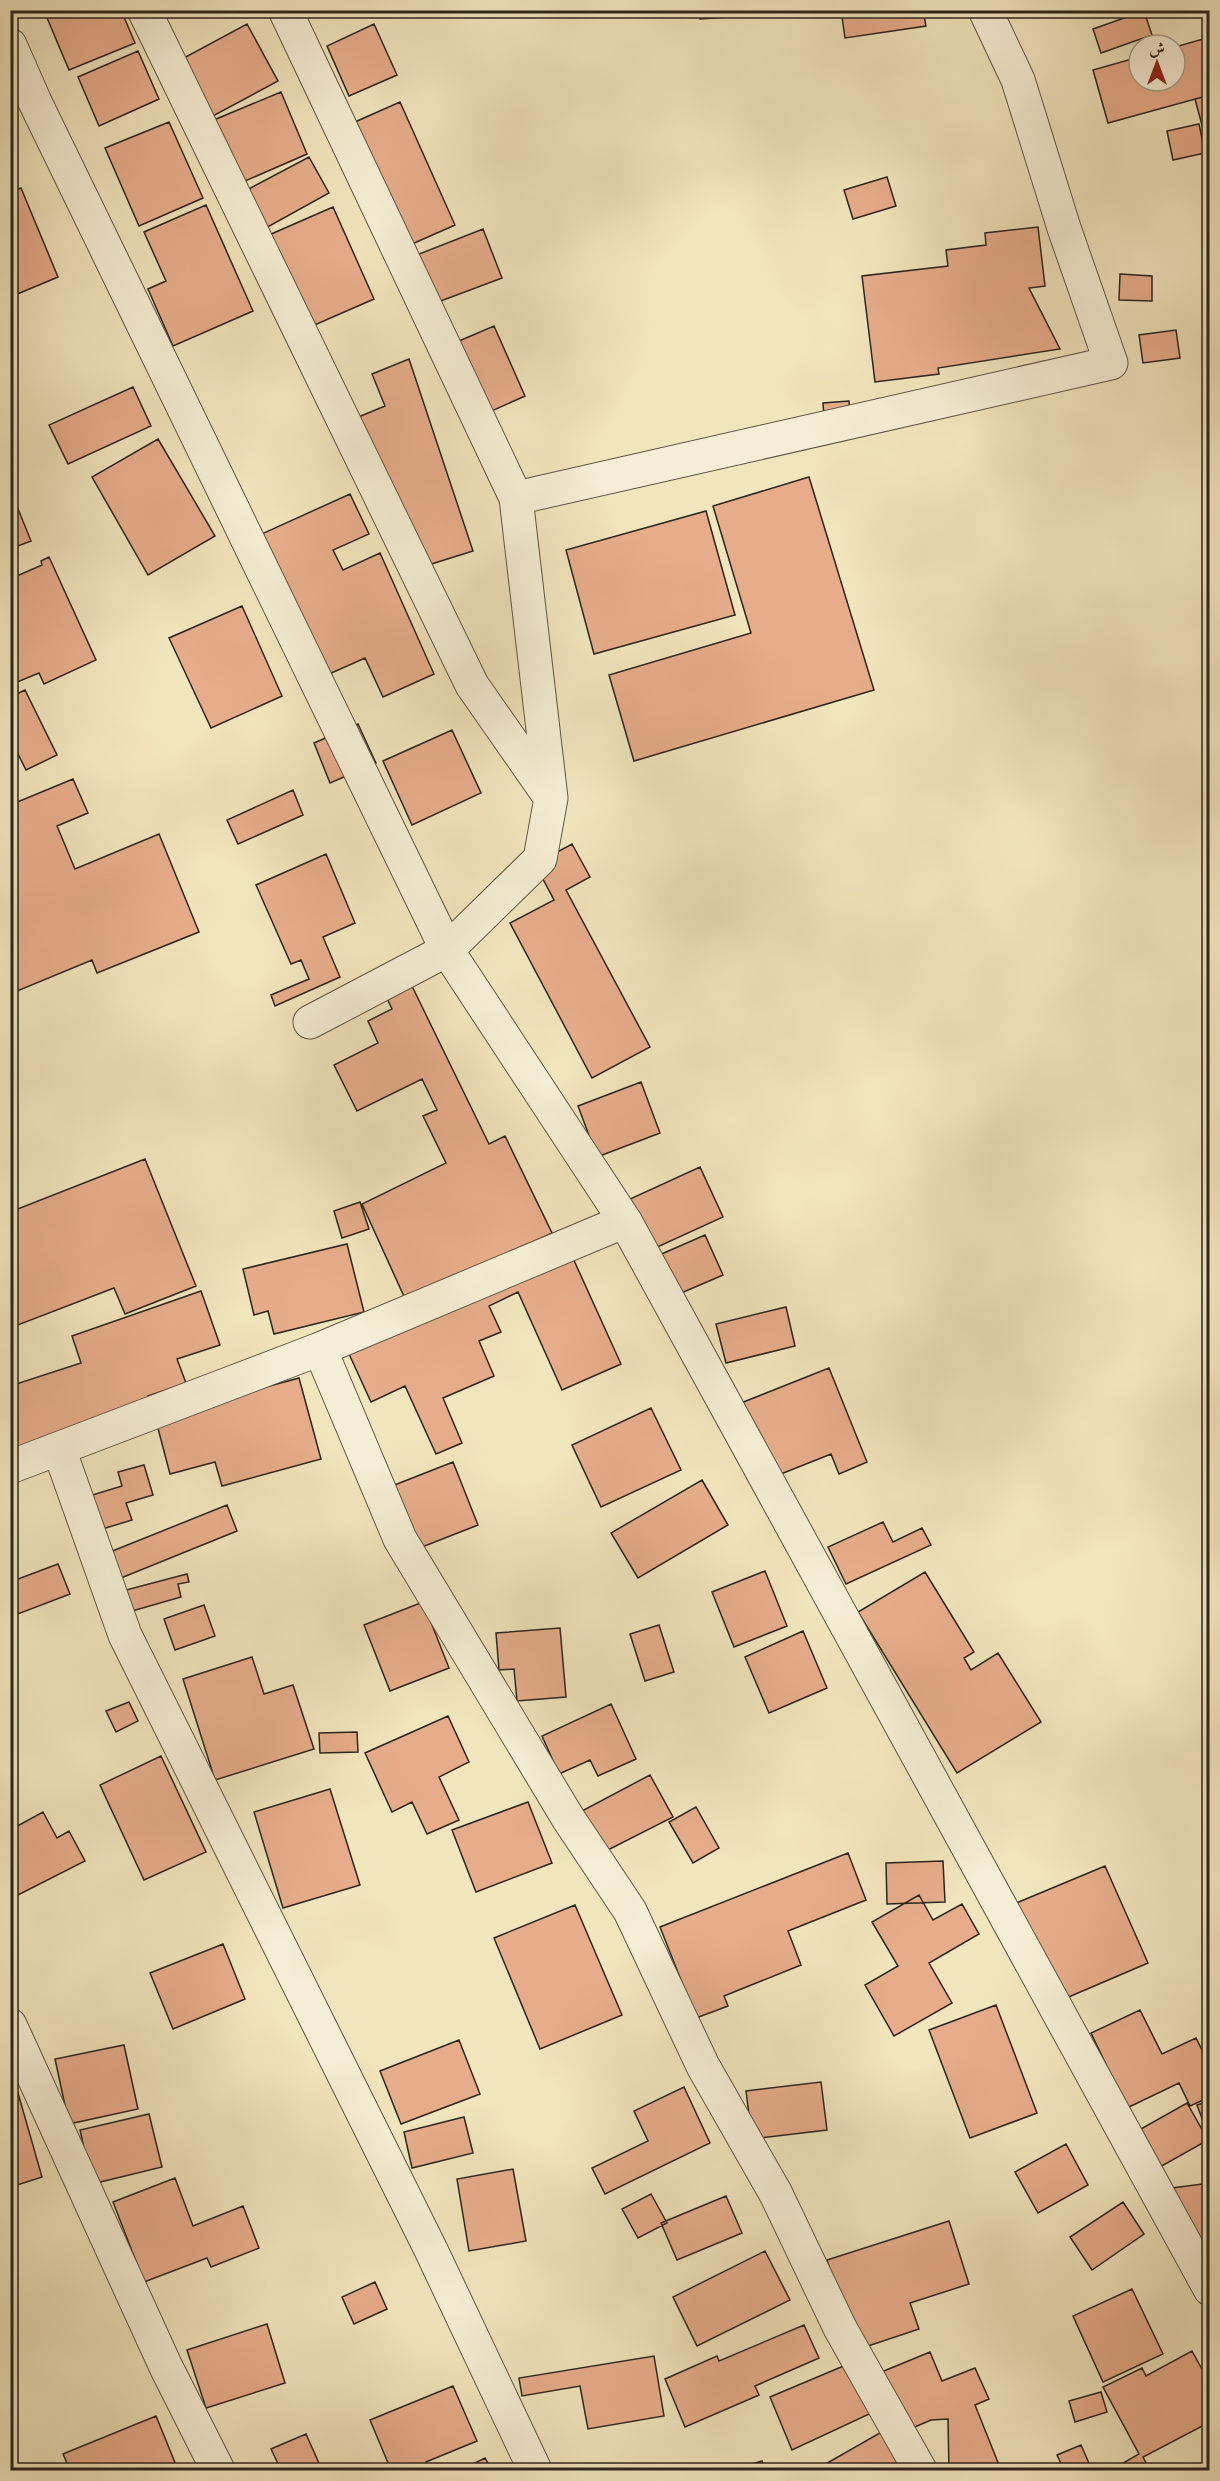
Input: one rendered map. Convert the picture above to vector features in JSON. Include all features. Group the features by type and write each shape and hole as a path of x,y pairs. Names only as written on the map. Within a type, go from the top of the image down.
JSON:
{"street":[{"path":"144,10 472,685 551,798"},
{"path":"285,10 516,498 551,798 540,859 447,950 310,1022"},
{"path":"516,498 1111,363 1064,228 1018,80 985,10"},
{"path":"10,45 45,124 447,950 625,1221 1209,2289"},
{"path":"10,1467 320,1349 625,1221"},
{"path":"320,1349 400,1539 568,1818 630,1911 703,2066 776,2194 840,2328 920,2470"},
{"path":"59,1449 125,1635 431,2250 535,2470"},
{"path":"10,2025 161,2356 218,2470"}],"building":[{"path":"51,10 121,10 135,43 69,70 45,13"},
{"path":"700,10 817,10 817,11 700,19"},
{"path":"841,10 923,10 926,26 845,38"},
{"path":"1144,11 1151,33 1127,33 1127,44 1101,53 1093,29"},
{"path":"247,24 278,81 211,117 180,60"},
{"path":"374,24 397,75 349,96 327,46"},
{"path":"1210,37 1210,95 1108,123 1093,70 1127,60 1127,93 1187,93 1187,44"},
{"path":"138,51 159,99 99,126 78,77"},
{"path":"281,92 307,154 236,185 209,122"},
{"path":"1210,95 1210,155 1195,99"},
{"path":"400,102 455,225 394,252 339,129"},
{"path":"169,122 203,198 139,226 105,148"},
{"path":"1199,124 1205,153 1173,160 1167,131"},
{"path":"309,157 329,193 264,229 243,192"},
{"path":"887,177 896,206 853,219 844,190"},
{"path":"21,188 58,277 10,297 10,192"},
{"path":"206,205 253,311 173,346 148,289 166,281 144,232"},
{"path":"333,207 374,299 310,327 269,235"},
{"path":"1038,227 1045,286 1029,288 1060,349 938,368 939,374 875,382 862,276 948,266 946,250 986,245 985,233"},
{"path":"483,229 502,278 422,308 404,260"},
{"path":"1120,274 1152,276 1152,301 1119,300"},
{"path":"494,326 525,396 476,418 445,347"},
{"path":"1176,330 1180,358 1143,363 1139,335"},
{"path":"409,359 473,551 425,566 356,418 385,406 372,374"},
{"path":"133,387 151,426 68,464 49,425"},
{"path":"849,401 850,416 824,418 823,403"},
{"path":"158,439 215,536 148,575 92,477"},
{"path":"809,477 874,690 634,761 609,675 751,633 713,506"},
{"path":"10,489 31,541 10,549"},
{"path":"350,494 369,534 333,550 343,570 380,553 434,674 383,697 365,658 327,675 253,538"},
{"path":"706,511 735,615 594,654 566,550"},
{"path":"49,557 96,660 44,684 39,673 10,685 10,579 42,565 41,561"},
{"path":"242,606 282,696 211,728 169,638"},
{"path":"25,690 57,755 26,770 10,738 10,697"},
{"path":"358,724 376,763 330,783 314,743"},
{"path":"452,730 481,793 412,825 383,761"},
{"path":"73,779 88,813 57,826 75,869 159,834 199,932 97,973 92,960 10,994 10,805"},
{"path":"293,790 303,815 238,844 227,820"},
{"path":"572,844 590,877 566,890 650,1047 592,1078 510,923 554,900 535,864"},
{"path":"326,854 355,923 323,937 340,977 275,1006 271,995 309,979 301,960 291,964 256,885"},
{"path":"409,980 489,1144 505,1136 552,1233 407,1303 362,1204 446,1163 423,1116 437,1110 422,1079 357,1111 334,1065 378,1043 368,1021 392,1009 384,992"},
{"path":"641,1082 660,1133 597,1157 578,1106"},
{"path":"145,1159 196,1286 125,1314 114,1288 10,1328 10,1212"},
{"path":"700,1167 723,1217 653,1249 630,1199"},
{"path":"360,1202 369,1229 342,1238 334,1211"},
{"path":"705,1235 723,1275 658,1303 641,1263"},
{"path":"347,1244 364,1312 274,1334 268,1311 254,1315 243,1269"},
{"path":"572,1256 621,1364 562,1390 518,1292 489,1306 501,1332 479,1341 494,1376 443,1398 462,1443 436,1454 405,1386 371,1402 349,1354"},
{"path":"201,1291 220,1345 177,1359 186,1383 148,1396 152,1406 10,1454 10,1386 81,1363 72,1336"},
{"path":"786,1307 795,1346 726,1363 716,1324"},
{"path":"829,1368 867,1462 839,1474 831,1454 771,1478 741,1403"},
{"path":"299,1378 321,1459 222,1486 215,1462 170,1474 155,1417"},
{"path":"651,1408 681,1470 601,1507 572,1445"},
{"path":"453,1462 478,1525 417,1549 392,1486"},
{"path":"144,1465 153,1495 126,1503 132,1520 99,1530 89,1496 122,1486 118,1472"},
{"path":"702,1480 728,1525 638,1578 611,1533"},
{"path":"227,1505 237,1531 121,1578 110,1552"},
{"path":"883,1522 893,1542 922,1528 931,1545 846,1584 828,1547"},
{"path":"58,1564 70,1594 10,1617 10,1582"},
{"path":"765,1571 787,1626 734,1647 712,1592"},
{"path":"925,1572 974,1652 964,1658 971,1670 998,1653 1041,1722 957,1773 858,1612"},
{"path":"187,1574 189,1582 178,1584 181,1597 132,1611 126,1590"},
{"path":"423,1602 449,1668 390,1691 364,1625"},
{"path":"204,1605 215,1636 175,1650 164,1619"},
{"path":"659,1625 674,1672 645,1681 630,1634"},
{"path":"560,1628 566,1697 517,1701 514,1669 499,1670 496,1633"},
{"path":"803,1631 827,1688 769,1713 745,1657"},
{"path":"252,1657 264,1694 293,1685 314,1749 215,1780 183,1679"},
{"path":"129,1702 138,1721 116,1732 106,1711"},
{"path":"611,1704 636,1759 598,1776 590,1760 559,1774 542,1736"},
{"path":"448,1716 469,1762 439,1777 459,1820 427,1834 412,1802 392,1812 365,1753"},
{"path":"357,1732 358,1752 320,1753 319,1733"},
{"path":"161,1756 206,1852 144,1880 100,1785"},
{"path":"650,1775 673,1817 602,1853 580,1812"},
{"path":"330,1789 360,1885 283,1908 254,1812"},
{"path":"528,1802 552,1863 476,1892 452,1830"},
{"path":"696,1807 719,1848 693,1863 669,1822"},
{"path":"43,1812 57,1838 69,1831 85,1861 10,1899 10,1830"},
{"path":"848,1853 866,1900 788,1931 801,1965 724,1996 728,2006 696,2018 660,1927"},
{"path":"943,1861 945,1902 887,1904 886,1863"},
{"path":"1105,1866 1148,1963 1057,2002 1014,1904"},
{"path":"919,1895 933,1920 962,1904 979,1934 929,1963 952,2003 894,2036 865,1985 898,1966 872,1922"},
{"path":"575,1905 622,2015 540,2049 494,1938"},
{"path":"223,1944 245,1999 173,2029 150,1973"},
{"path":"996,2005 1037,2113 970,2138 929,2030"},
{"path":"1140,2010 1162,2054 1196,2038 1210,2066 1210,2097 1190,2106 1179,2083 1127,2108 1091,2033"},
{"path":"459,2040 480,2094 401,2124 380,2071"},
{"path":"124,2045 138,2109 69,2124 55,2059"},
{"path":"821,2082 827,2130 752,2139 746,2091"},
{"path":"16,2086 42,2177 11,2187 10,2087"},
{"path":"684,2087 710,2143 605,2194 592,2168 648,2141 634,2111"},
{"path":"1210,2101 1210,2140 1197,2105"},
{"path":"1187,2103 1208,2140 1160,2167 1139,2130"},
{"path":"149,2114 162,2167 92,2184 80,2130"},
{"path":"464,2117 473,2153 412,2168 404,2132"},
{"path":"1066,2144 1088,2185 1038,2213 1015,2172"},
{"path":"513,2169 526,2241 469,2251 457,2179"},
{"path":"175,2178 193,2226 243,2206 259,2248 211,2267 207,2258 144,2282 113,2202"},
{"path":"1210,2183 1210,2243 1180,2246 1172,2188"},
{"path":"651,2194 667,2223 638,2238 622,2209"},
{"path":"726,2196 742,2233 677,2260 661,2223"},
{"path":"1123,2202 1144,2234 1092,2270 1070,2237"},
{"path":"949,2221 969,2284 910,2303 919,2329 856,2350 827,2260"},
{"path":"765,2251 790,2300 697,2346 673,2297"},
{"path":"375,2282 387,2309 354,2324 342,2297"},
{"path":"1132,2289 1163,2354 1103,2382 1073,2316"},
{"path":"267,2324 285,2383 206,2408 187,2350"},
{"path":"804,2325 819,2358 755,2386 759,2395 685,2427 665,2379 717,2356 719,2361"},
{"path":"1192,2351 1210,2384 1210,2422 1143,2457 1146,2463 1131,2470 1111,2470 1139,2454 1103,2387 1142,2368 1146,2376"},
{"path":"930,2352 942,2381 975,2368 989,2399 975,2405 1001,2470 949,2470 948,2419 931,2420 903,2432 879,2373"},
{"path":"654,2356 664,2416 588,2429 580,2386 522,2396 519,2378"},
{"path":"853,2362 880,2409 792,2450 770,2397"},
{"path":"453,2386 477,2441 426,2462 430,2470 391,2470 370,2420"},
{"path":"1101,2392 1107,2412 1075,2422 1069,2401"},
{"path":"156,2416 178,2470 70,2470 63,2454"},
{"path":"885,2430 908,2470 815,2470"},
{"path":"306,2434 322,2470 281,2470 271,2449"},
{"path":"1081,2445 1092,2470 1064,2470 1057,2455"},
{"path":"485,2458 492,2470 461,2470"},
{"path":"762,2461 765,2470 732,2470"}]}
